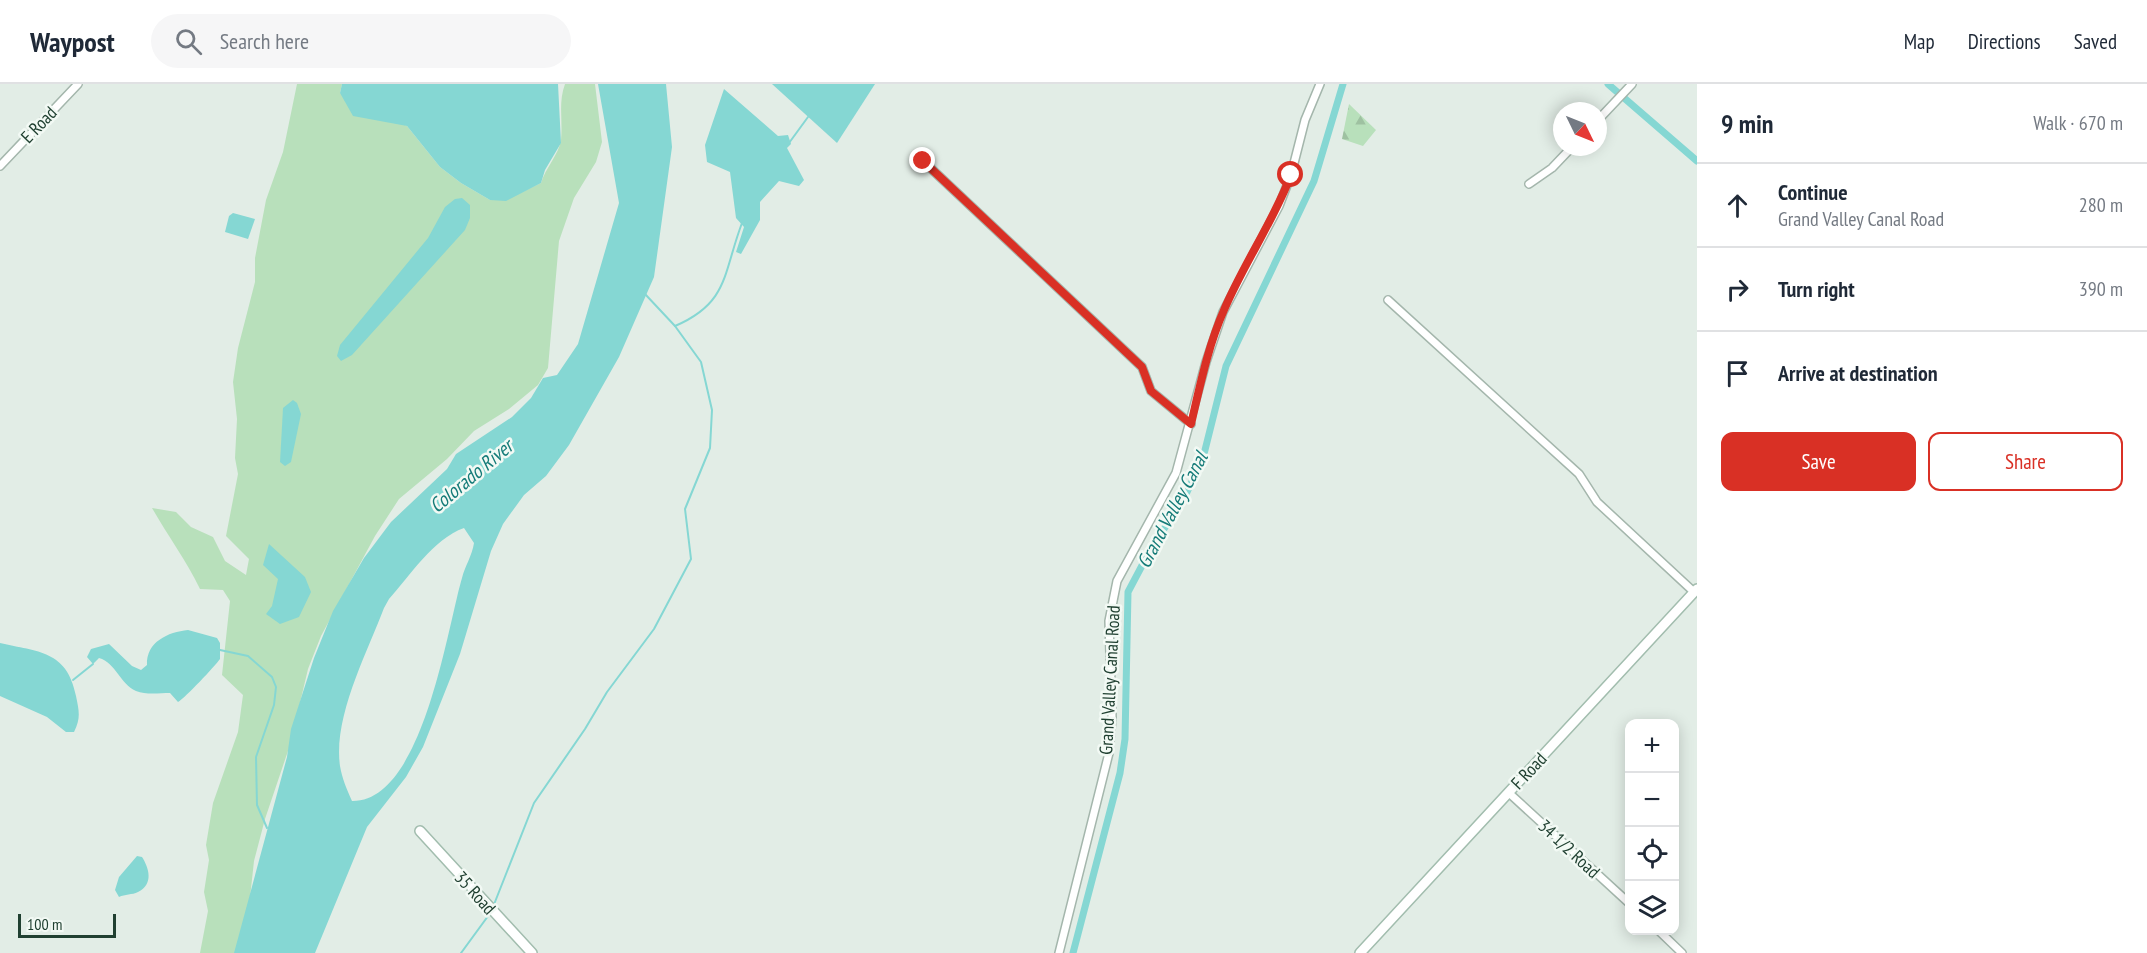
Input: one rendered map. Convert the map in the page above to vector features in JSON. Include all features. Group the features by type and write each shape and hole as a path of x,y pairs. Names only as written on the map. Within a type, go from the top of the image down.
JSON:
{"street":[{"name":"E Road","path":"0,166 78,84"},
{"name":"Grand Valley Canal Road","path":"1059,953 1109,753 1112,717 1109,621 1117,581 1176,473 1206,362 1223,312 1279,206 1291,175 1305,120 1320,84"},
{"path":"1607,110 1632,84"},
{"path":"1529,184 1552,168 1563,156"},
{"path":"923,161 1142,367 1151,391 1191,424"},
{"path":"1388,300 1579,474 1597,502 1695,590"},
{"name":"F Road","path":"1360,953 1695,590"},
{"name":"34 1/2 Road","path":"1509,793 1625,900"},
{"name":"35 Road","path":"420,831 532,953"},
{"path":"1663,935 1682,953"}],"green space":[{"path":"297,84 342,84 340,93 407,126 440,167 490,200 506,200 541,183 560,145 562,98 565,84 595,84 602,142 596,162 574,198 559,241 548,368 538,385 509,409 474,431 447,459 399,499 375,536 321,636 308,669 290,745 265,819 254,861 248,916 239,953 200,953 208,911 204,892 209,860 206,845 213,803 238,732 243,695 222,675 230,601 223,590 200,589 152,508 176,512 191,527 213,537 225,561 246,575 249,559 226,536 238,474 235,458 237,419 233,382 238,348 255,282 255,258 266,200 283,152"},
{"path":"1349,104 1376,130 1363,146 1342,139"}],"water":[{"path":"342,84 558,84 561,143 545,170 541,183 506,201 490,200 440,167 407,126 353,116 340,93"},
{"name":"Colorado River","path":"598,84 666,84 672,147 654,277 619,357 569,445 546,476 524,495 503,524 491,551 460,654 423,747 406,777 367,827 315,953 234,953 287,757 291,729 314,658 333,611 364,558 391,522 447,469 456,454 512,417 531,398 543,378 557,375 578,344 619,203","holes":["464,528 474,543 462,578 428,709 414,744 397,774 376,794 352,801 340,766 339,747 342,727 353,686 384,608 414,569 442,540"]},
{"path":"772,84 875,84 837,143"},
{"path":"724,89 778,136 788,135 791,144 787,148 804,180 799,186 779,181 760,202 760,220 741,254 736,252 744,227 736,218 730,172 707,162 705,145"},
{"path":"462,198 470,205 470,218 465,230 352,355 341,361 337,356 340,345 428,238 445,207 455,199"},
{"path":"233,213 255,219 248,239 225,232 229,216"},
{"path":"293,400 297,403 301,414 291,462 285,466 280,462 283,408"},
{"path":"269,544 305,577 311,592 299,617 280,624 266,614 272,606 278,579 263,565"},
{"path":"188,630 217,638 220,643 220,659 178,702 170,693 136,691 126,684 110,664 99,658 93,664 87,657 91,649 109,644 132,666 141,670 147,665 150,650 154,644 173,633"},
{"path":"0,643 49,656 58,661 66,670 72,681 79,710 78,723 74,732 66,732 47,717 0,696"},
{"path":"137,856 142,857 147,866 149,876 146,885 138,892 119,897 115,890 119,877"}],"waterway":[{"name":"Grand Valley Canal","path":"1073,953 1120,773 1125,739 1128,592 1187,492 1203,458 1226,366 1314,181 1343,84"},
{"path":"1608,84 1697,161"},
{"path":"789,143 808,117"},
{"path":"675,326 693,317 715,296 722,285 742,223"},
{"path":"493,907 534,803 585,729 607,692 654,629 691,559 685,509 710,448 712,410 701,362 675,326 645,294"},
{"path":"220,650 248,656 272,677 276,687 274,705 256,757 257,805 267,828"},
{"path":"73,680 93,664"},
{"path":"461,953 491,912"}],"route":[{"path":"923,161 1142,367 1151,391 1191,424 1206,362 1223,312 1279,206 1291,175"}]}
